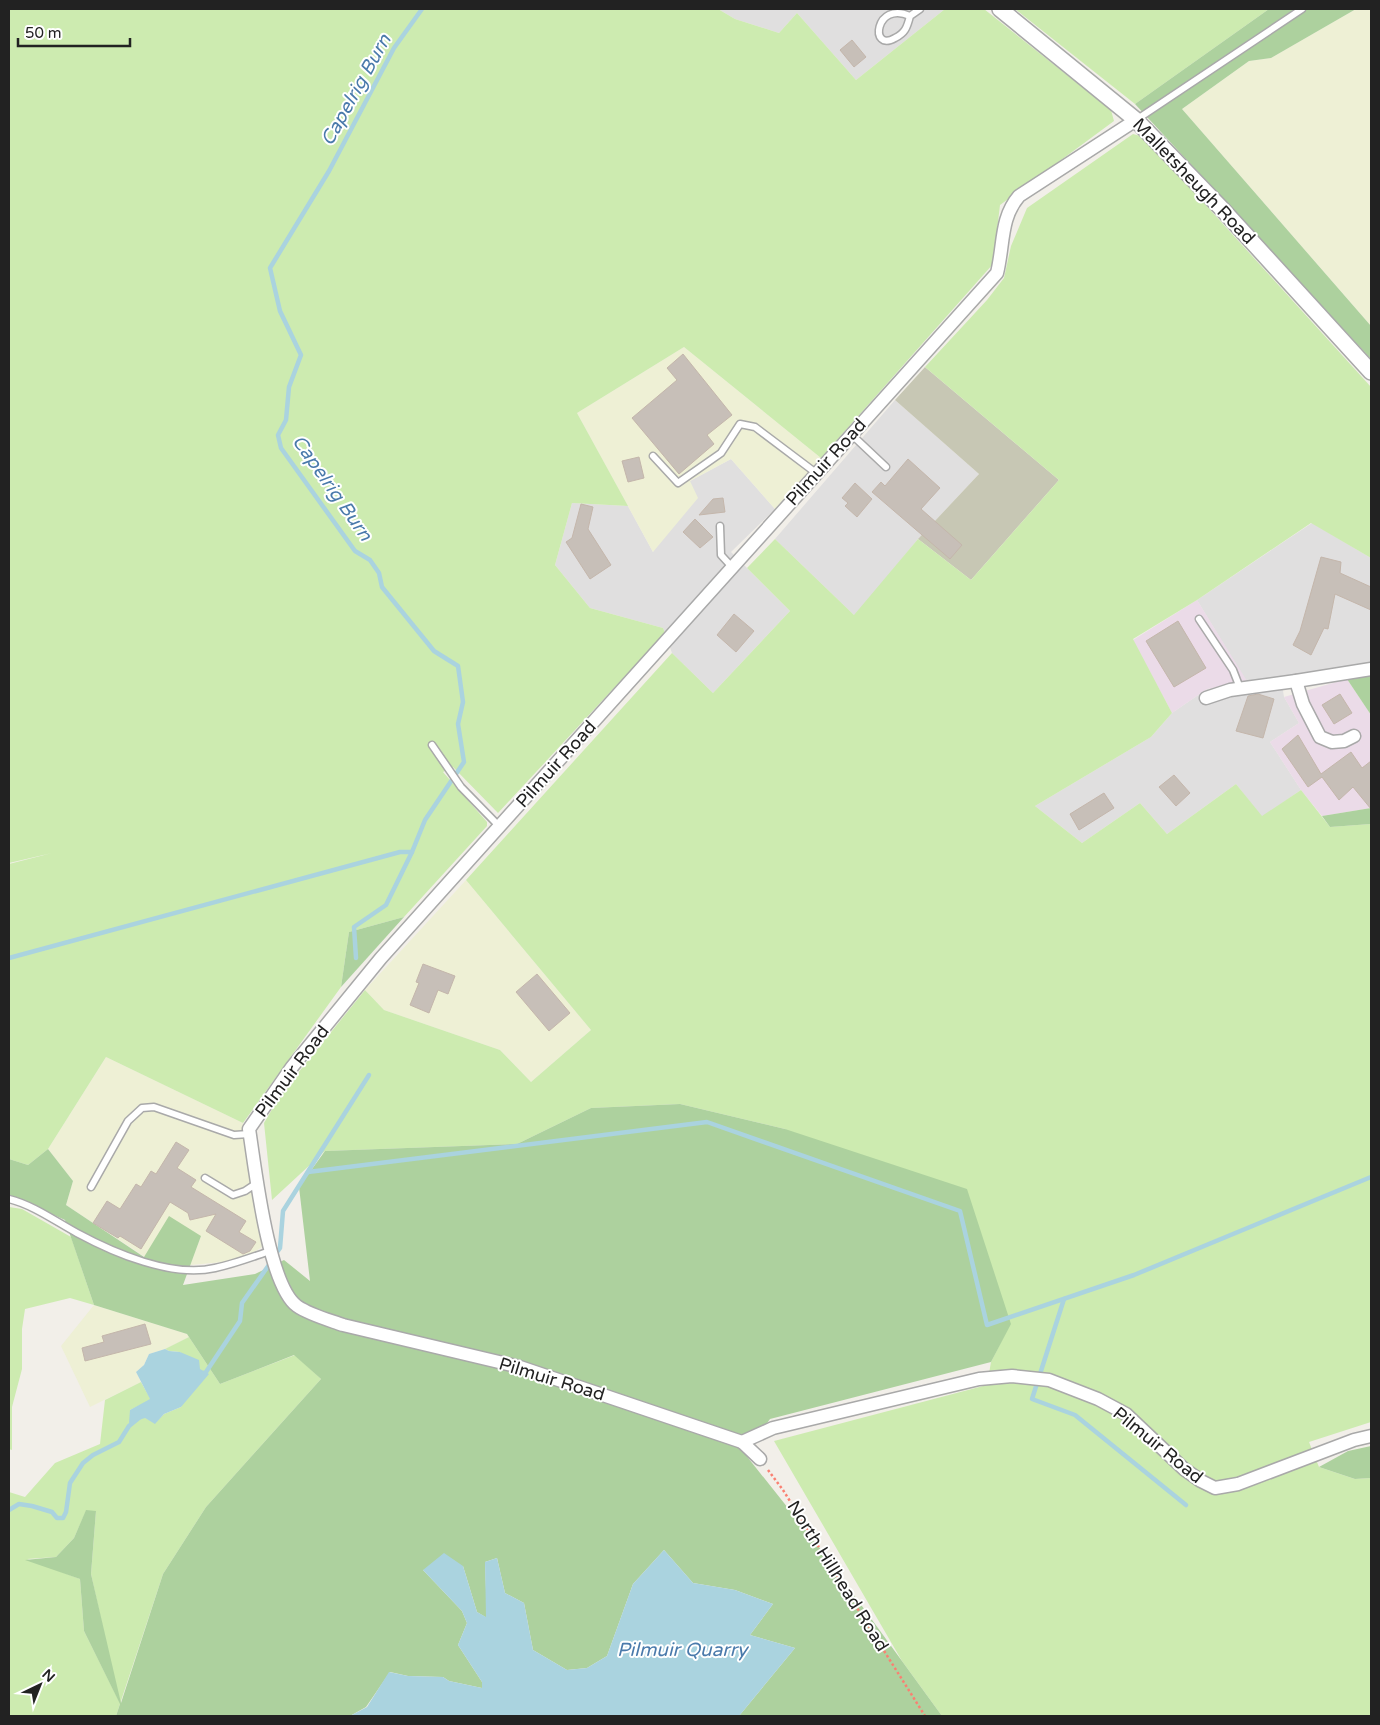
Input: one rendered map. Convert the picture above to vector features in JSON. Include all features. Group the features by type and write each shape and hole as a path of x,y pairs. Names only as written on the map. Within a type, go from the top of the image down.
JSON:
{"street":[{"name":"Malletsheugh Road","path":"1000,9 1136,120 1224,211 1371,372"},
{"name":"Pilmuir Road","path":"1136,120 1019,196 1011,206 1003,229 1001,258 997,273 382,958 292,1067 248,1129 270,1251 287,1296 298,1306 344,1325 520,1367 742,1442 773,1428 850,1409 979,1379 1012,1376 1049,1380 1098,1399 1126,1414 1184,1469 1201,1482 1215,1488 1238,1484 1354,1440 1371,1436"},
{"path":"1206,698 1240,688 1296,682 1371,669"},
{"path":"1296,682 1303,704 1320,737 1332,742 1354,736"},
{"path":"742,1442 760,1459"}],"lane":[{"path":"910,16 896,10 885,14 879,21 879,30 882,38 885,41 890,41 901,35 907,29 910,16 920,9"},
{"path":"1136,120 1302,9"},
{"path":"653,456 678,483 722,453 740,424 755,427 816,473"},
{"path":"851,434 886,467"},
{"path":"720,526 721,555 732,567"},
{"path":"1199,619 1233,670 1240,688"},
{"path":"432,745 461,787 499,826"},
{"path":"91,1186 128,1121 142,1108 154,1107 234,1135 249,1134"},
{"path":"205,1178 233,1195 245,1191 258,1183"},
{"path":"9,1199 20,1202 81,1235 138,1261 163,1266 197,1270 214,1268 270,1251"}],"path":[{"name":"North Hillhead Road","path":"760,1459 783,1490 925,1716"}],"shaded area":[{"path":"718,9 945,9 856,80 797,13 779,33 735,19"},
{"path":"1356,9 1371,9 1371,326 1182,109 1249,61 1271,58"},
{"path":"684,347 821,458 775,509 731,459 690,481 698,498 653,552 577,413"},
{"path":"925,367 1059,480 971,580 918,539 979,474 895,400"},
{"path":"895,400 979,474 918,539 855,616 775,539"},
{"path":"731,459 775,509 731,552 790,611 713,693 672,653 663,628 590,608 555,565 572,503 628,506 653,552 690,481"},
{"path":"1312,523 1371,558 1371,665 1281,678 1284,697 1299,723 1270,742 1301,790 1262,817 1236,784 1167,834 1140,803 1082,843 1035,806 1151,737 1172,713 1207,689 1246,681 1197,600"},
{"path":"1197,600 1247,681 1207,689 1172,713 1133,640"},
{"path":"1347,679 1371,715 1371,808 1322,816 1301,790 1270,742 1299,723 1284,697"},
{"path":"466,880 591,1030 531,1082 500,1050 384,1010 365,990"},
{"path":"106,1057 243,1123 265,1245 250,1255 223,1262 190,1265 201,1236 145,1257 66,1205 73,1181 48,1149"},
{"path":"94,1305 187,1334 189,1337 165,1349 149,1354 144,1365 136,1372 141,1382 90,1407 61,1346"}],"green space":[{"path":"9,9 718,9 735,19 779,33 797,13 856,80 945,9 984,9 1111,110 1114,121 1000,205 993,264 821,458 684,347 577,413 628,506 572,503 555,565 590,608 663,628 665,633 498,813 453,767 443,772 487,822 487,826 404,917 349,932 341,987 243,1123 106,1057 48,1149 28,1165 9,1159 9,864 52,853 9,863"},
{"path":"1015,9 1269,9 1135,104"},
{"path":"1269,9 1356,9 1271,58 1249,61 1182,109 1371,326 1371,359 1135,104"},
{"path":"1133,134 1144,137 1371,387 1371,558 1311,523 1197,600 1133,639 1172,713 1151,737 1035,806 1082,843 1140,803 1167,834 1236,784 1262,816 1301,790 1330,827 1371,824 1371,1422 1309,1442 1319,1467 1355,1479 1371,1478 1371,1716 942,1716 902,1661 774,1441 987,1385 991,1362 1010,1324 785,1129 680,1104 591,1108 517,1144 325,1151 272,1200 264,1123 281,1094 365,990 384,1010 500,1050 531,1082 591,1030 466,880 672,653 713,693 790,611 747,568 775,539 854,615 918,539 971,580 1059,480 925,367 987,300 1004,278 1011,246 1027,208"},
{"path":"1371,675 1371,715 1347,679"},
{"path":"1371,808 1371,824 1330,827 1322,816"},
{"path":"404,917 341,987 349,932"},
{"path":"680,1104 785,1129 967,1189 1011,1324 991,1362 770,1419 745,1454 819,1547 942,1716 739,1716 795,1648 750,1635 773,1604 735,1590 693,1583 664,1550 633,1584 607,1656 587,1668 567,1670 533,1650 524,1603 505,1593 497,1558 485,1562 487,1618 477,1612 463,1566 423,1570 462,1611 467,1623 458,1645 482,1682 482,1688 449,1681 443,1677 408,1676 390,1672 366,1707 350,1716 116,1716 120,1704 84,1631 80,1579 25,1560 56,1557 74,1538 86,1510 96,1511 91,1574 121,1703 163,1574 206,1507 321,1379 294,1355 220,1384 187,1334 94,1305 65,1220 9,1195 9,1159 28,1165 48,1149 73,1181 66,1205 144,1257 169,1216 201,1236 183,1285 255,1274 284,1260 310,1281 299,1187 325,1151 517,1144 591,1108"},
{"path":"9,1207 22,1209 71,1237 94,1305 70,1298 25,1309 22,1329 22,1369 12,1407 12,1450 9,1449"},
{"path":"189,1337 220,1384 295,1355 321,1379 206,1507 163,1574 116,1716 9,1716 9,1492 25,1497 55,1463 100,1444 105,1400 141,1382 151,1400 130,1410 155,1423 164,1414 181,1407 200,1369 180,1352 165,1349","holes":["86,1511 96,1511 91,1574 119,1701 84,1631 80,1579 27,1559 56,1557 74,1538"]},
{"path":"1371,1446 1371,1478 1355,1479 1319,1467 1348,1451"}],"water":[{"path":"165,1349 180,1352 199,1360 200,1369 209,1374 181,1407 164,1414 155,1424 145,1418 129,1423 130,1410 150,1399 136,1372 144,1365 149,1354"},
{"name":"Pilmuir Quarry","path":"664,1550 693,1583 735,1590 773,1604 750,1635 795,1648 739,1716 350,1716 367,1707 389,1672 408,1676 443,1677 449,1681 482,1688 482,1682 458,1645 467,1623 462,1611 423,1570 444,1553 463,1566 477,1612 486,1617 485,1562 497,1558 505,1593 524,1603 533,1650 567,1670 587,1668 607,1656 633,1584"}],"building":[{"path":"852,40 866,57 854,67 840,50"},
{"path":"683,354 732,415 707,435 714,444 679,474 632,418 677,380 667,368"},
{"path":"639,457 644,478 628,482 622,461"},
{"path":"908,459 940,488 921,509 962,545 950,559 872,492 881,482 885,486"},
{"path":"855,483 872,499 857,517 845,506 848,503 842,498"},
{"path":"723,498 725,512 699,515 713,499"},
{"path":"581,504 593,507 588,529 611,565 590,579 566,542 572,538"},
{"path":"695,519 713,537 700,548 683,532"},
{"path":"1321,557 1341,562 1340,573 1371,587 1371,610 1335,594 1328,629 1324,628 1311,655 1293,645 1300,631"},
{"path":"734,614 754,631 736,652 717,635"},
{"path":"1178,621 1206,668 1174,687 1146,641"},
{"path":"1258,694 1274,699 1263,738 1236,731 1248,696"},
{"path":"1340,694 1352,713 1334,724 1322,705"},
{"path":"1298,735 1321,774 1351,752 1362,768 1371,761 1371,809 1353,787 1339,800 1322,777 1308,787 1282,749"},
{"path":"1174,775 1190,793 1176,806 1159,787"},
{"path":"1104,793 1114,808 1079,830 1070,814"},
{"path":"423,964 455,976 448,994 438,990 429,1013 410,1005 419,983 416,982"},
{"path":"537,974 570,1013 549,1031 516,992"},
{"path":"176,1142 189,1150 177,1168 196,1180 191,1187 246,1221 239,1232 256,1242 250,1251 243,1254 206,1231 216,1214 190,1220 188,1213 170,1202 141,1249 93,1223 107,1201 120,1209 136,1184 141,1187 151,1171 156,1174"},
{"path":"145,1324 151,1344 85,1361 82,1348 104,1342 102,1336"}],"waterway":[{"name":"Capelrig Burn","path":"356,958 354,927 386,905 412,852 425,820 464,762 458,724 463,702 458,666 434,651 382,587 379,573 370,560 355,551 281,448 278,435 286,420 289,387 301,355 280,311 270,268 329,171 394,48 422,9"},
{"path":"9,958 400,852 412,852"},
{"path":"275,1255 280,1248 283,1211 369,1075"},
{"path":"308,1172 707,1122 960,1211 987,1325 1134,1275 1371,1177"},
{"path":"201,1374 206,1372 240,1321 242,1303 271,1262"},
{"path":"1064,1299 1032,1399 1075,1415 1186,1505"},
{"path":"9,1510 19,1504 52,1512 57,1518 63,1518 66,1512 70,1483 83,1463 93,1455 119,1442 129,1426 140,1417"}]}
